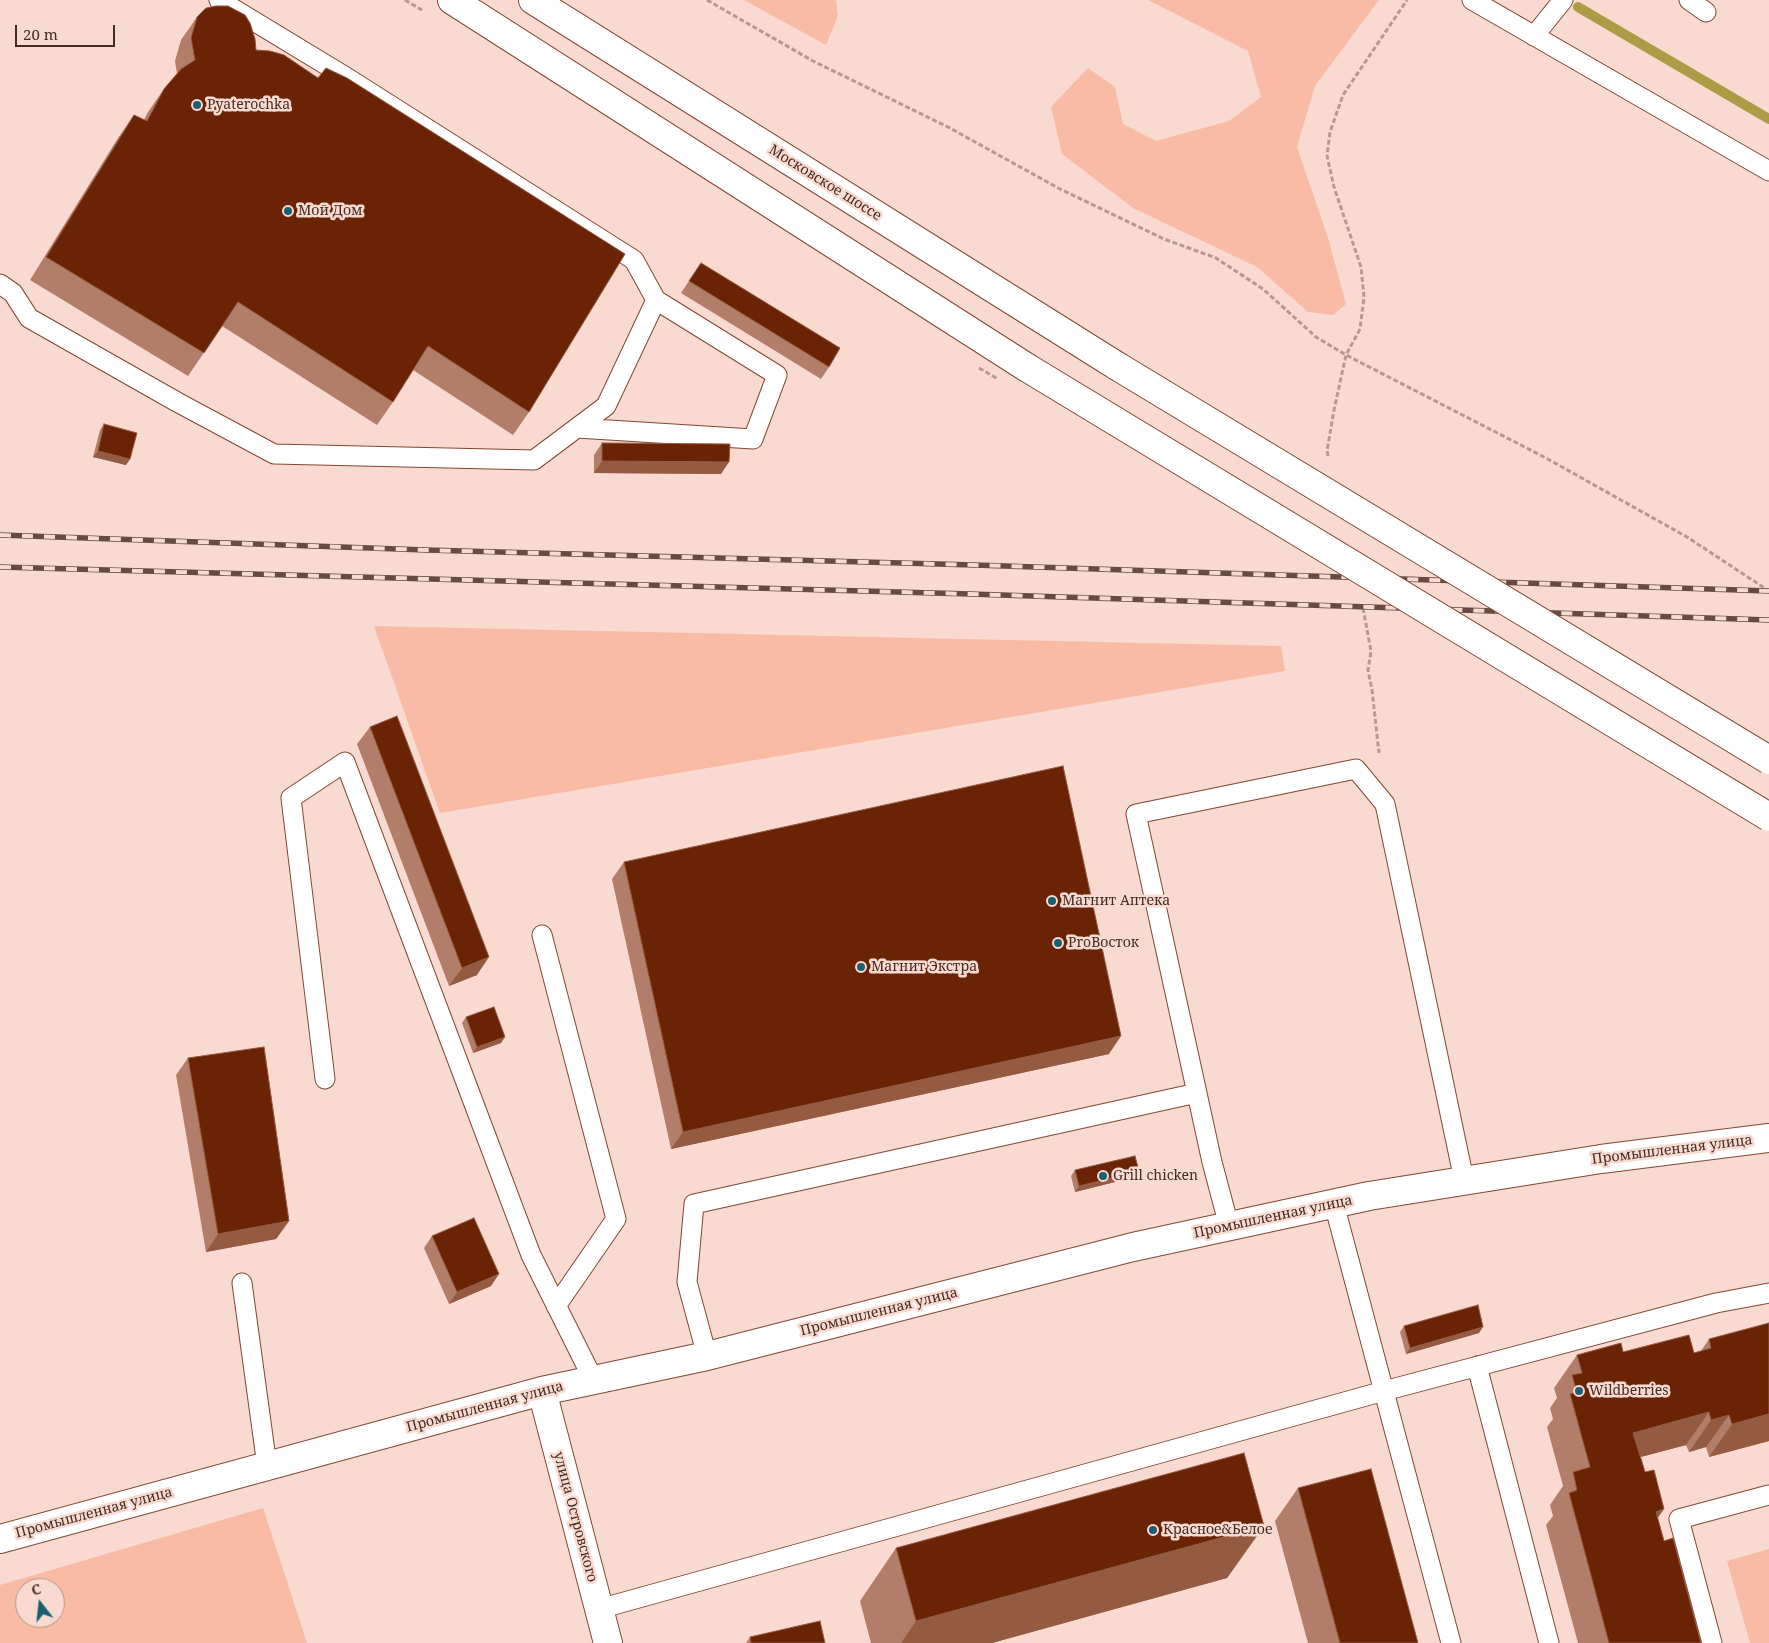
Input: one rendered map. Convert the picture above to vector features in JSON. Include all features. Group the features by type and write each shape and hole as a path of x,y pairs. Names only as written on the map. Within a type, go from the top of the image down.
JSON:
{"main road":[{"path":"452,0 1026,367 1769,817"},
{"name":"Московское шоссе","path":"533,0 1117,366 1769,760"},
{"name":"Промышленная улица","path":"0,1538 542,1391 707,1356 1123,1249 1369,1196 1601,1158 1769,1138"},
{"name":"улица Островского","path":"542,1391 608,1643"}],"lane":[{"path":"219,0 634,260 656,300 777,375 753,439 577,428"},
{"path":"1472,0 1769,171"},
{"path":"1534,36 1563,0"},
{"path":"1689,0 1706,12"},
{"path":"0,284 13,293 29,318 274,454 534,460 606,406 656,300"},
{"path":"325,1078 290,798 345,762 531,1255 593,1379"},
{"path":"1229,1226 1212,1162 1136,814 1356,769 1385,804 1464,1180"},
{"path":"542,935 616,1218 556,1306"},
{"path":"707,1356 687,1282 694,1204 1197,1093"},
{"path":"1334,1204 1451,1643"},
{"path":"242,1283 267,1466"},
{"path":"599,1609 1384,1391 1716,1302 1769,1293"},
{"path":"1477,1366 1549,1643"},
{"path":"1712,1643 1679,1519 1769,1495"}],"path":[{"path":"707,0 814,61 948,127 1060,189 1164,239 1216,258 1263,289 1316,337 1346,355 1571,472 1686,537 1769,591"},
{"path":"1346,355 1360,329 1364,297 1361,267 1334,187 1327,156 1330,132 1343,95 1407,0"}],"shaded area":[{"path":"744,0 836,0 838,16 826,45"},
{"path":"1148,0 1379,0 1315,86 1297,147 1328,238 1346,304 1333,315 1308,312 1257,267 1133,208 1062,154 1051,107 1088,68 1115,87 1123,124 1156,141 1229,121 1261,97 1248,51"},
{"path":"374,626 1281,646 1285,671 440,813"},
{"path":"263,1508 307,1643 0,1643 0,1585 15,1581 15,1628 65,1628 65,1578 24,1578"},
{"path":"1769,1549 1769,1643 1750,1643 1727,1561"}],"building":[{"name":"Мой Дом","path":"228,6 245,15 250,23 256,50 284,55 318,78 326,68 347,78 625,254 529,412 428,346 393,402 238,302 204,353 46,257 134,115 147,121 164,89 181,69 195,60 191,38 197,17 206,8"},
{"path":"701,263 840,348 829,367 689,281"},
{"path":"104,424 137,433 130,459 98,451"},
{"path":"602,443 730,444 729,462 602,461"},
{"path":"397,716 489,957 462,968 370,727"},
{"name":"Магнит Экстра","path":"1063,766 1121,1036 683,1132 624,862"},
{"path":"494,1007 505,1037 477,1047 466,1017"},
{"path":"264,1047 289,1221 218,1234 188,1058"},
{"name":"Grill chicken","path":"1135,1156 1139,1171 1079,1186 1075,1170"},
{"path":"474,1218 499,1274 457,1292 432,1236"},
{"path":"1478,1305 1483,1327 1410,1348 1404,1326"},
{"path":"1769,1323 1769,1414 1732,1424 1729,1415 1711,1420 1709,1412 1633,1433 1645,1472 1654,1470 1664,1509 1656,1512 1664,1541 1673,1538 1701,1643 1609,1643 1569,1493 1577,1490 1573,1472 1590,1467 1570,1394 1577,1392 1572,1375 1582,1373 1577,1355 1621,1343 1623,1352 1689,1335 1694,1353 1711,1348 1709,1339"},
{"path":"1244,1453 1264,1526 916,1621 896,1548"},
{"path":"1371,1469 1418,1643 1340,1643 1298,1488"},
{"path":"820,1621 825,1643 751,1643 750,1637"}],"waterway":[{"path":"1578,7 1769,119"}],"railway":[{"path":"0,535 426,550 974,565 1769,591"},
{"path":"0,567 970,594 1769,620"}],"place":[{"name":"Pyaterochka","path":"197,105"},
{"name":"Мой Дом","path":"288,211"},
{"name":"Магнит Аптека","path":"1052,901"},
{"name":"ProВосток","path":"1058,943"},
{"name":"Магнит Экстра","path":"861,967"},
{"name":"Grill chicken","path":"1103,1176"},
{"name":"Wildberries","path":"1579,1391"},
{"name":"Красное&Белое","path":"1153,1530"}]}
